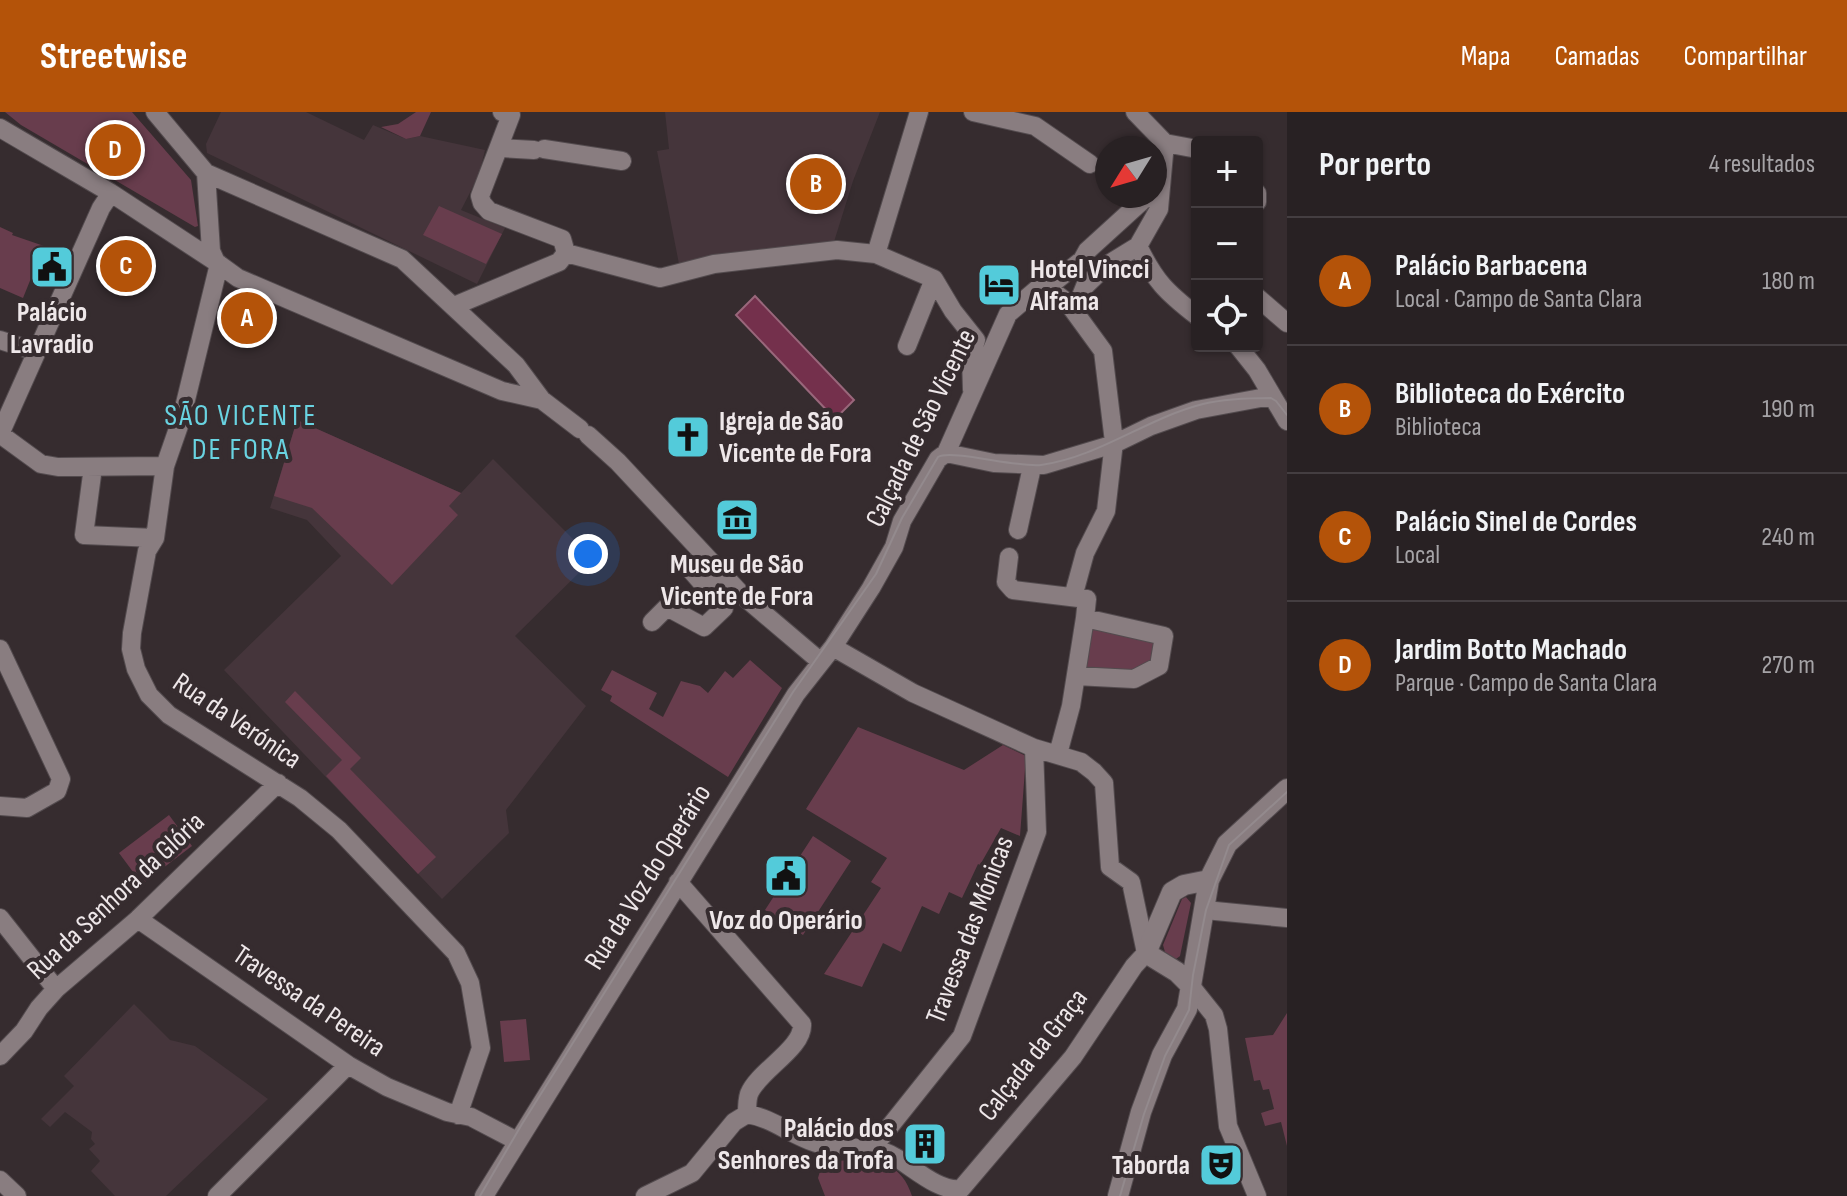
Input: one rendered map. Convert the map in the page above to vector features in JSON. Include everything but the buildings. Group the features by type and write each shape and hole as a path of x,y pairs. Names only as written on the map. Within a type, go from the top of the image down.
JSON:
{"street":[{"path":"155,112 206,173 402,259 516,365 542,400 618,462 742,595 821,662"},
{"path":"876,254 919,112"},
{"path":"973,112 1035,126 1090,164"},
{"path":"1135,112 1158,136"},
{"path":"509,113 501,148 480,196 482,203 489,211 562,239 566,253"},
{"path":"0,128 111,193 238,278 502,391 542,400"},
{"path":"1167,143 1191,148"},
{"path":"501,148 539,149 622,161"},
{"path":"206,173 211,251 218,263"},
{"path":"111,193 101,208 37,352 7,438 41,464 165,466"},
{"name":"Calçada de São Vicente","path":"833,647 882,569 909,508 938,459 946,453 1008,314 1082,260 1087,251 1134,208"},
{"path":"1075,311 1085,286 1107,265 1138,246 1159,208"},
{"path":"1138,246 1152,275 1167,293 1191,311"},
{"path":"566,253 660,278 714,264 837,250 876,254 934,279 953,311 976,340 971,357 973,397"},
{"path":"454,306 559,262 566,253"},
{"path":"1082,260 1107,265"},
{"name":"Rua da Verónica","path":"218,263 181,420 165,466 155,538 147,551 131,649 142,683 169,715 278,783 339,830 456,953 470,983 481,1048 458,1115"},
{"path":"907,346 934,279"},
{"path":"1046,285 1075,311 1103,351 1114,444 1106,511 1085,553 1073,597"},
{"path":"1263,302 1287,323"},
{"path":"0,340 37,352"},
{"path":"1243,352 1287,421"},
{"path":"946,453 1032,467 1114,444 1151,426 1196,410 1266,397 1274,399"},
{"path":"93,467 84,535 155,538"},
{"path":"1018,530 1032,467"},
{"path":"1009,557 1006,582 1013,590 1087,599 1076,676 1058,754"},
{"path":"652,622 667,607 704,627 724,608 689,568 696,562 731,601 742,595"},
{"path":"1076,676 1144,679 1159,666 1164,636 1085,618"},
{"path":"833,647 913,693 1034,748 1081,762 1104,783 1110,867 1131,882 1146,953 1177,972 1214,1015 1228,1126 1257,1196"},
{"name":"Rua da Voz do Operário","path":"484,1196 796,694 833,647"},
{"path":"0,649 61,779 57,791 27,808 0,806"},
{"name":"Travessa das Mónicas","path":"871,1150 962,1036 1037,832 1034,748"},
{"name":"Rua da Senhora da Glória","path":"0,1056 56,989 138,919 278,783"},
{"path":"1118,1196 1141,1112 1162,1055 1187,1009 1209,880 1227,844 1285,792"},
{"name":"Calçada da Graça","path":"747,1114 760,1116 813,1142 890,1154 958,1192 1073,1057 1146,953 1172,892 1184,885 1209,880"},
{"path":"645,1196 694,1171 734,1122 747,1114 749,1093 801,1035 802,1024 678,882"},
{"path":"1205,910 1278,916"},
{"path":"0,918 56,989"},
{"name":"Travessa da Pereira","path":"138,919 348,1065 387,1087 458,1115 471,1117 517,1141"},
{"path":"217,1196 348,1065"},
{"path":"0,1180 17,1196"}],"shaded area":[{"path":"5,112 132,112 191,180 198,226 21,125"},
{"path":"221,112 306,112 364,140 373,125 406,139 420,136 485,150 479,175 461,210 505,228 477,284 207,153 206,144"},
{"path":"416,112 431,112 420,136 406,139 381,127 398,124"},
{"path":"665,112 880,112 853,181 833,245 679,264 657,151 669,149"},
{"path":"439,206 502,234 486,264 423,235"},
{"path":"0,227 12,235 44,246 23,298 0,288"},
{"path":"755,296 854,400 835,419 736,315"},
{"path":"297,420 461,493 493,459 593,559 515,636 586,706 506,810 509,833 442,899 224,670 341,556 307,520 270,508"},
{"path":"297,420 461,493 449,506 458,515 392,585 312,508 274,496"},
{"path":"1091,624 1160,641 1155,664 1138,675 1084,672"},
{"path":"750,660 782,688 728,777 610,701 612,696 601,690 612,670 657,693 649,709 663,717 681,681 700,686 708,693 725,671 733,678"},
{"path":"295,691 361,758 350,769 436,857 418,874 326,776 342,760 285,702"},
{"path":"858,727 964,770 1003,745 1026,756 1020,836 1001,828 978,864 962,898 949,892 939,914 922,906 901,952 883,943 862,987 824,974 881,888 871,882 887,858 806,809"},
{"path":"169,815 192,846 142,884 119,853"},
{"path":"813,836 851,861 803,935 765,910"},
{"path":"1186,897 1191,903 1180,956 1176,959 1165,952 1163,945 1182,899"},
{"path":"134,1004 170,1040 195,1046 268,1099 166,1196 115,1196 91,1171 100,1161 89,1149 95,1144 91,1139 92,1132 65,1112 50,1127 41,1119 74,1086 64,1076"},
{"path":"1287,1013 1287,1146 1281,1122 1265,1126 1261,1113 1274,1109 1269,1089 1263,1090 1260,1080 1254,1081 1245,1038 1273,1035"},
{"path":"526,1019 530,1060 504,1062 500,1021"},
{"path":"865,1160 888,1166 906,1182 912,1196 825,1196 818,1178 823,1161"}],"tram line":[{"path":"480,1196 793,692 876,574 902,518 938,457 956,455 1031,465 1062,461 1182,410 1228,400 1271,398 1287,415"},
{"path":"1120,1196 1165,1056 1189,1010 1206,910 1229,845 1287,792"}],"place":[{"name":"Jardim Botto Machado","path":"115,150"},
{"name":"Biblioteca do Exército","path":"816,184"},
{"name":"Palácio Sinel de Cordes","path":"126,266"},
{"name":"Palácio Lavradio","path":"52,267"},
{"name":"Hotel Vincci Alfama","path":"999,285"},
{"name":"Palácio Barbacena","path":"247,318"},
{"name":"Igreja de São Vicente de Fora","path":"688,437"},
{"name":"Museu de São Vicente de Fora","path":"737,520"},
{"name":"Voz do Operário","path":"786,876"},
{"name":"Palácio dos Senhores da Trofa","path":"925,1144"},
{"name":"Taborda","path":"1221,1165"}],"district":[{"name":"SÃO VICENTE DE FORA","path":"241,433"}]}
